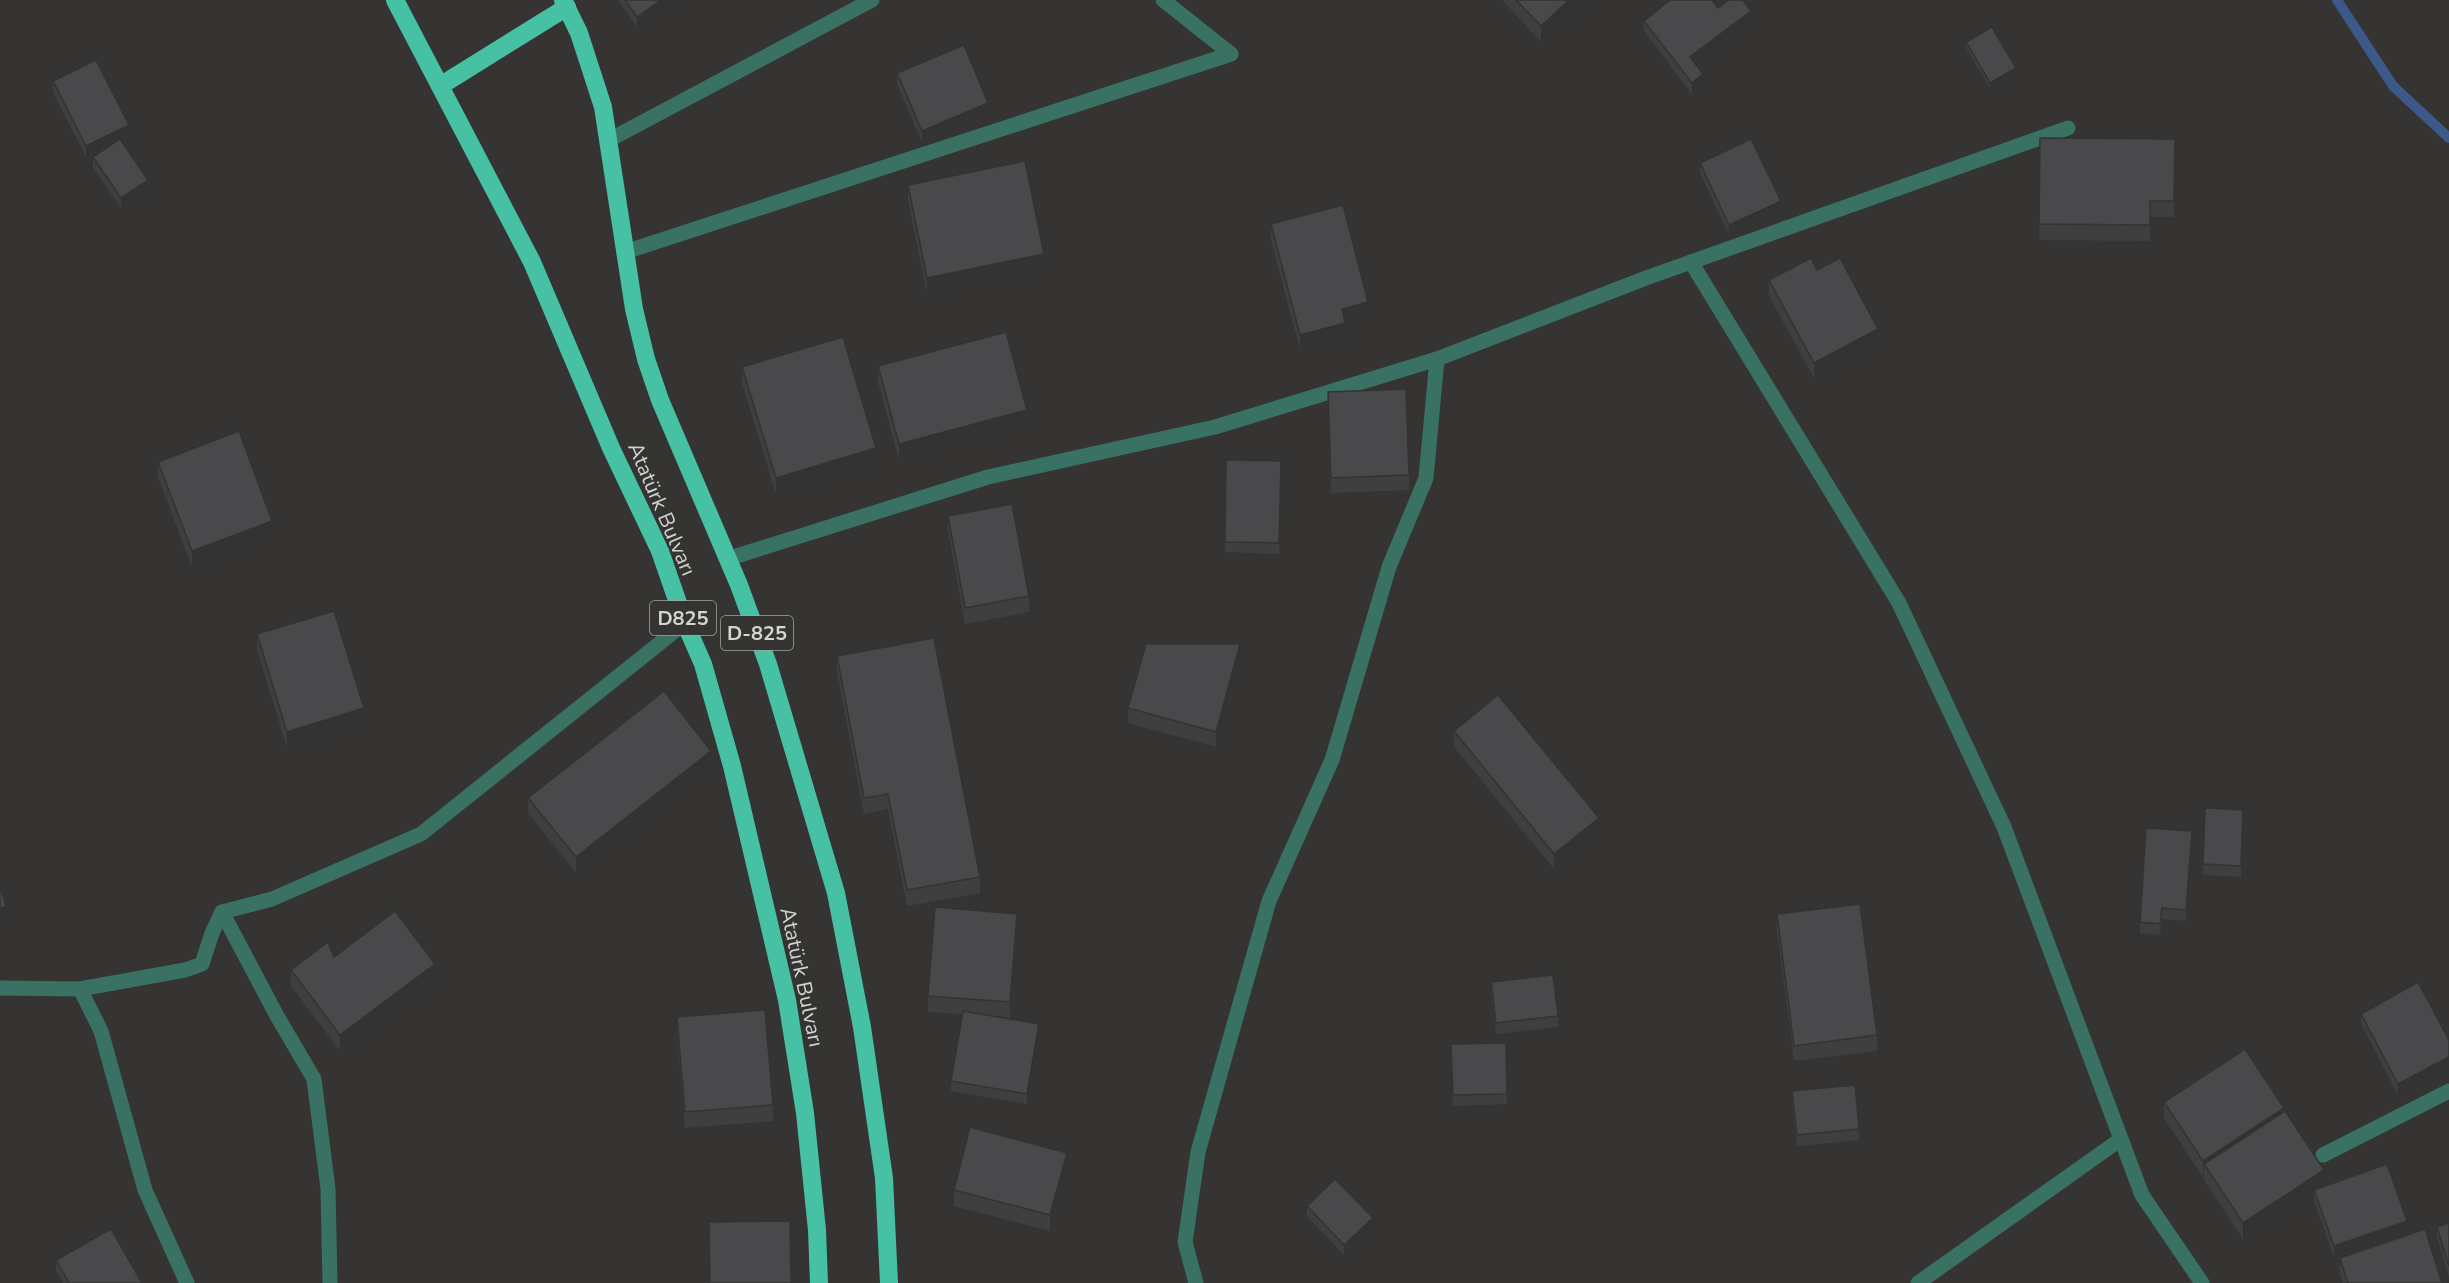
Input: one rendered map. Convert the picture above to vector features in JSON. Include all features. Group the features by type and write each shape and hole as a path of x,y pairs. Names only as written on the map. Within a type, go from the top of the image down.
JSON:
{"highway":[{"name":"Atatürk Bulvarı","path":"395,0 532,262 611,448 660,551 685,623 703,664 732,766 788,1000 805,1113 817,1230 819,1283"},
{"name":"Atatürk Bulvarı","path":"565,4 579,33 595,79 609,140 634,309 653,379 680,450 728,559 768,664 836,893 862,1027 884,1178 890,1283"},
{"path":"440,86 565,4"}],"street":[{"path":"609,140 872,0"},
{"path":"625,252 1231,54 1163,0"},
{"path":"728,559 988,477 1215,427 1437,359 1691,262 2068,128"},
{"path":"1691,262 1899,603 2004,827 2142,1195 2202,1283"},
{"path":"1196,1283 1185,1242 1198,1152 1269,901 1332,760 1389,567 1426,478 1437,359"},
{"path":"0,988 80,989 185,970 202,964 222,912 272,899 421,834 685,623"},
{"path":"222,912 277,1016 314,1079 328,1189 330,1283"},
{"path":"80,989 101,1031 145,1190 187,1283"},
{"path":"2323,1155 2449,1091"},
{"path":"1918,1283 2121,1139"}],"building":[{"path":"625,0 661,0 637,17"},
{"path":"1516,0 1569,0 1541,26"},
{"path":"1670,0 1712,0 1718,8 1729,0 1743,0 1751,11 1690,57 1703,74 1692,83 1644,21"},
{"path":"1992,27 2016,68 1990,83 1966,42"},
{"path":"964,45 988,103 922,131 897,73"},
{"path":"96,60 129,125 86,146 53,81"},
{"path":"2040,138 2175,139 2174,201 2150,201 2150,225 2039,224"},
{"path":"120,139 148,180 121,198 93,157"},
{"path":"1751,139 1781,201 1729,225 1700,163"},
{"path":"1025,161 1044,254 927,278 908,185"},
{"path":"1343,205 1368,302 1342,309 1345,323 1300,335 1271,224"},
{"path":"1811,258 1817,270 1840,258 1878,329 1814,363 1769,280"},
{"path":"1006,332 1027,410 899,444 878,366"},
{"path":"843,337 876,448 776,478 742,367"},
{"path":"1406,389 1409,475 1331,478 1328,392"},
{"path":"239,431 272,521 192,551 158,462"},
{"path":"1226,460 1281,461 1279,543 1225,542"},
{"path":"1012,504 1029,596 965,608 948,516"},
{"path":"334,611 364,708 287,732 257,634"},
{"path":"934,638 980,877 907,890 888,794 864,798 837,656"},
{"path":"1146,644 1240,644 1216,732 1128,708"},
{"path":"664,691 711,751 576,857 528,798"},
{"path":"1498,695 1599,818 1554,854 1454,731"},
{"path":"2205,808 2243,810 2241,866 2203,864"},
{"path":"2146,828 2192,831 2186,910 2162,908 2160,924 2140,922"},
{"path":"0,883 6,907 0,908"},
{"path":"1860,904 1877,1035 1794,1046 1777,914"},
{"path":"935,907 1017,914 1010,1002 928,996"},
{"path":"395,911 435,964 340,1035 291,970 328,942 334,957"},
{"path":"1553,975 1558,1016 1496,1023 1491,982"},
{"path":"2418,982 2449,1040 2449,1057 2398,1084 2361,1014"},
{"path":"765,1010 773,1105 685,1112 677,1017"},
{"path":"963,1011 1039,1024 1027,1094 951,1081"},
{"path":"1506,1043 1507,1094 1453,1095 1451,1044"},
{"path":"2245,1049 2284,1108 2203,1161 2164,1102"},
{"path":"1855,1085 1859,1129 1797,1135 1792,1091"},
{"path":"2285,1111 2324,1170 2243,1223 2204,1164"},
{"path":"970,1127 1067,1153 1050,1215 954,1190"},
{"path":"2387,1164 2407,1221 2334,1246 2314,1190"},
{"path":"1335,1179 1373,1218 1344,1245 1307,1206"},
{"path":"790,1221 791,1283 710,1283 709,1222"},
{"path":"2449,1223 2449,1266 2437,1227"},
{"path":"111,1229 142,1283 69,1283 56,1260"},
{"path":"2425,1229 2442,1283 2348,1283 2340,1258"}],"waterway":[{"path":"2337,0 2393,86 2449,138"}]}
